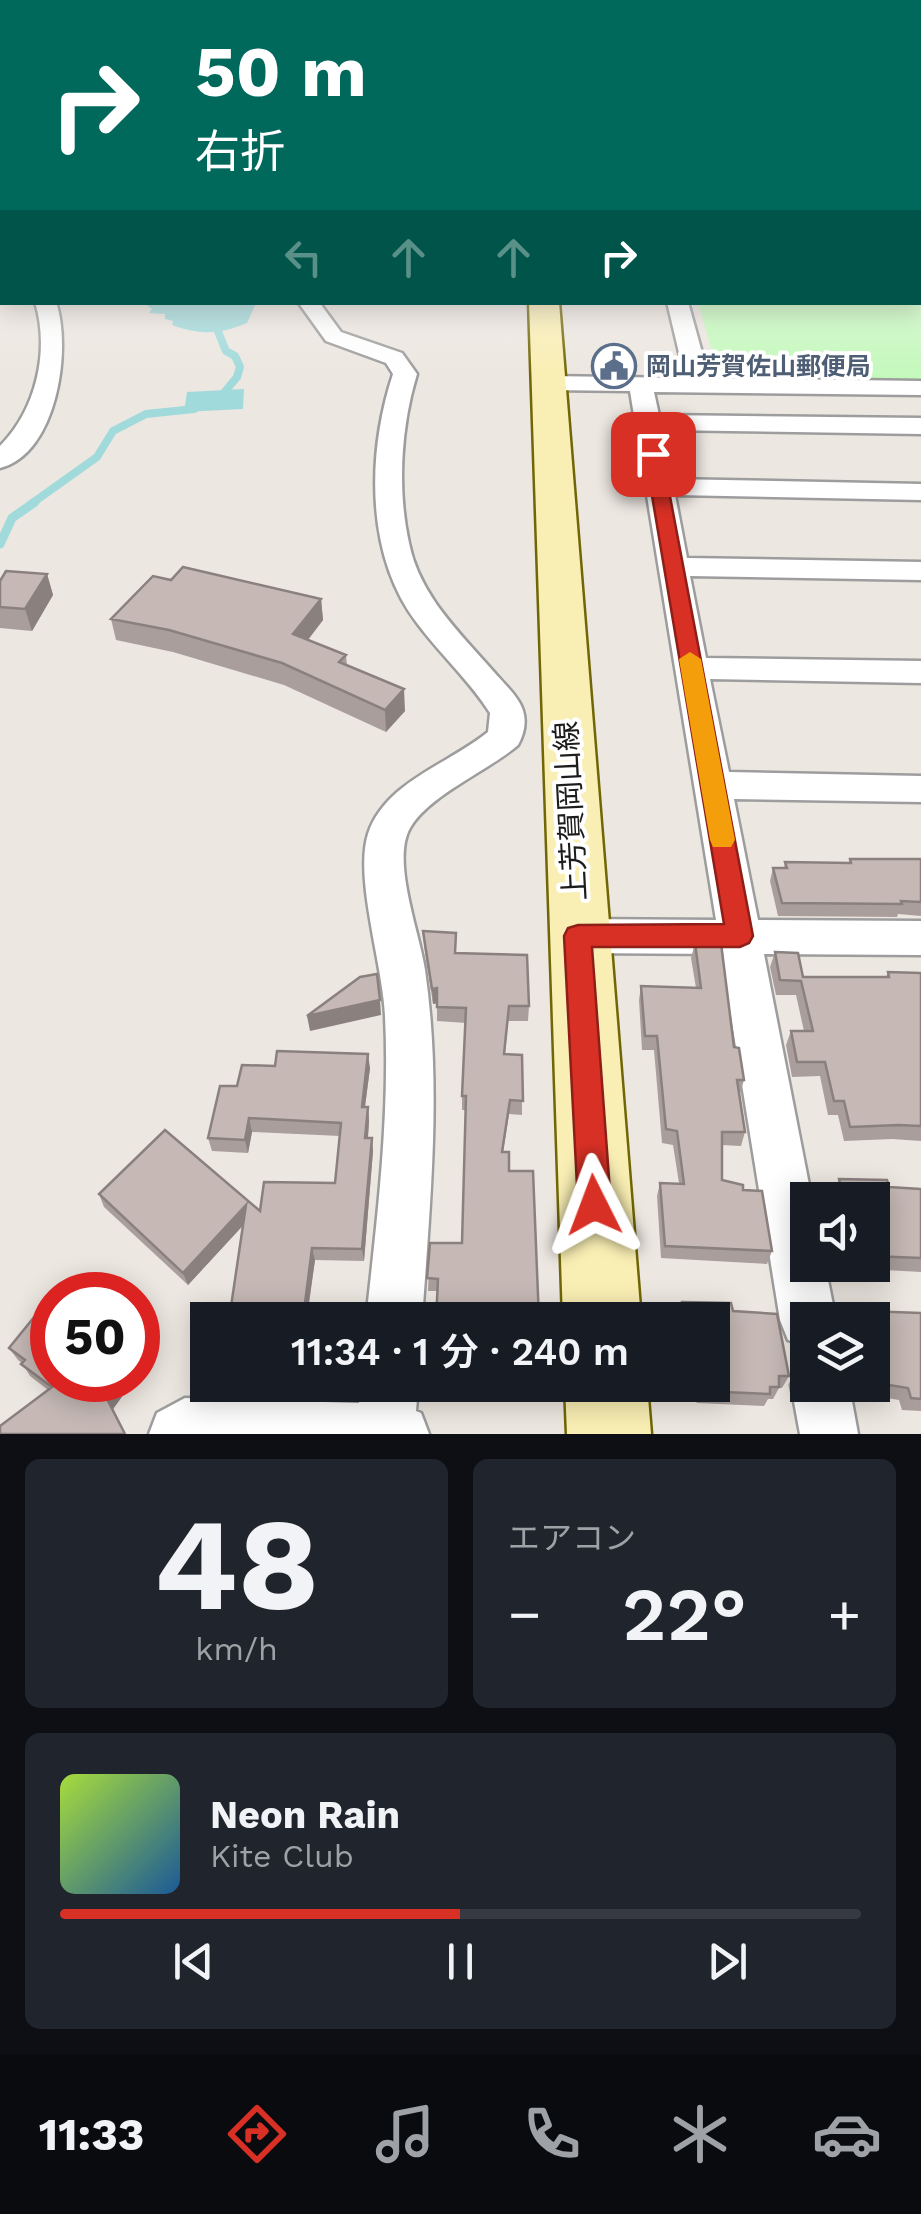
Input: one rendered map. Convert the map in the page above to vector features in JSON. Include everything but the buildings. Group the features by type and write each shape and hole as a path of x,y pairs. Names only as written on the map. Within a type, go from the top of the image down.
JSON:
{"main road":[{"name":"上芳賀岡山線","path":"544,305 601,1302"},
{"path":"607,1402 609,1434"}],"street":[{"path":"0,460 16,446 42,406 51,326 46,305"},
{"path":"309,305 319,326 337,342 394,358 401,366 404,374 393,412 390,460 398,555 412,591 428,616 489,685 507,713 505,736 423,794 394,820 383,849 403,966 411,1050 412,1109 396,1302"},
{"path":"677,305 699,384"},
{"path":"548,382 644,403 921,426"},
{"path":"644,403 699,384 921,388"},
{"path":"644,403 805,1302"},
{"path":"659,487 921,492"},
{"path":"674,567 921,571"},
{"path":"692,668 921,672"},
{"path":"713,784 921,789"},
{"path":"578,936 921,938"},
{"path":"385,1434 388,1402"},
{"path":"823,1402 829,1434"},
{"path":"178,1434 185,1428 400,1434"}],"green space":[{"path":"699,305 921,305 921,380 720,378"}],"water":[{"path":"147,305 255,305 247,323 210,332 172,325 165,314 149,313 152,309"},
{"path":"244,389 243,409 184,412 187,392"}],"waterway":[{"path":"206,305 213,320"},
{"path":"212,317 226,351 235,356 240,367 237,377 218,400"},
{"path":"31,504 97,457 113,431 146,414 194,409"},
{"path":"0,544 12,518 35,502"}],"slow traffic":[{"path":"690,659 722,840"}],"place":[{"name":"岡山芳賀佐山郵便局","path":"614,366"}],"route":[{"path":"594,1205 578,936 740,936 653,454"}]}
